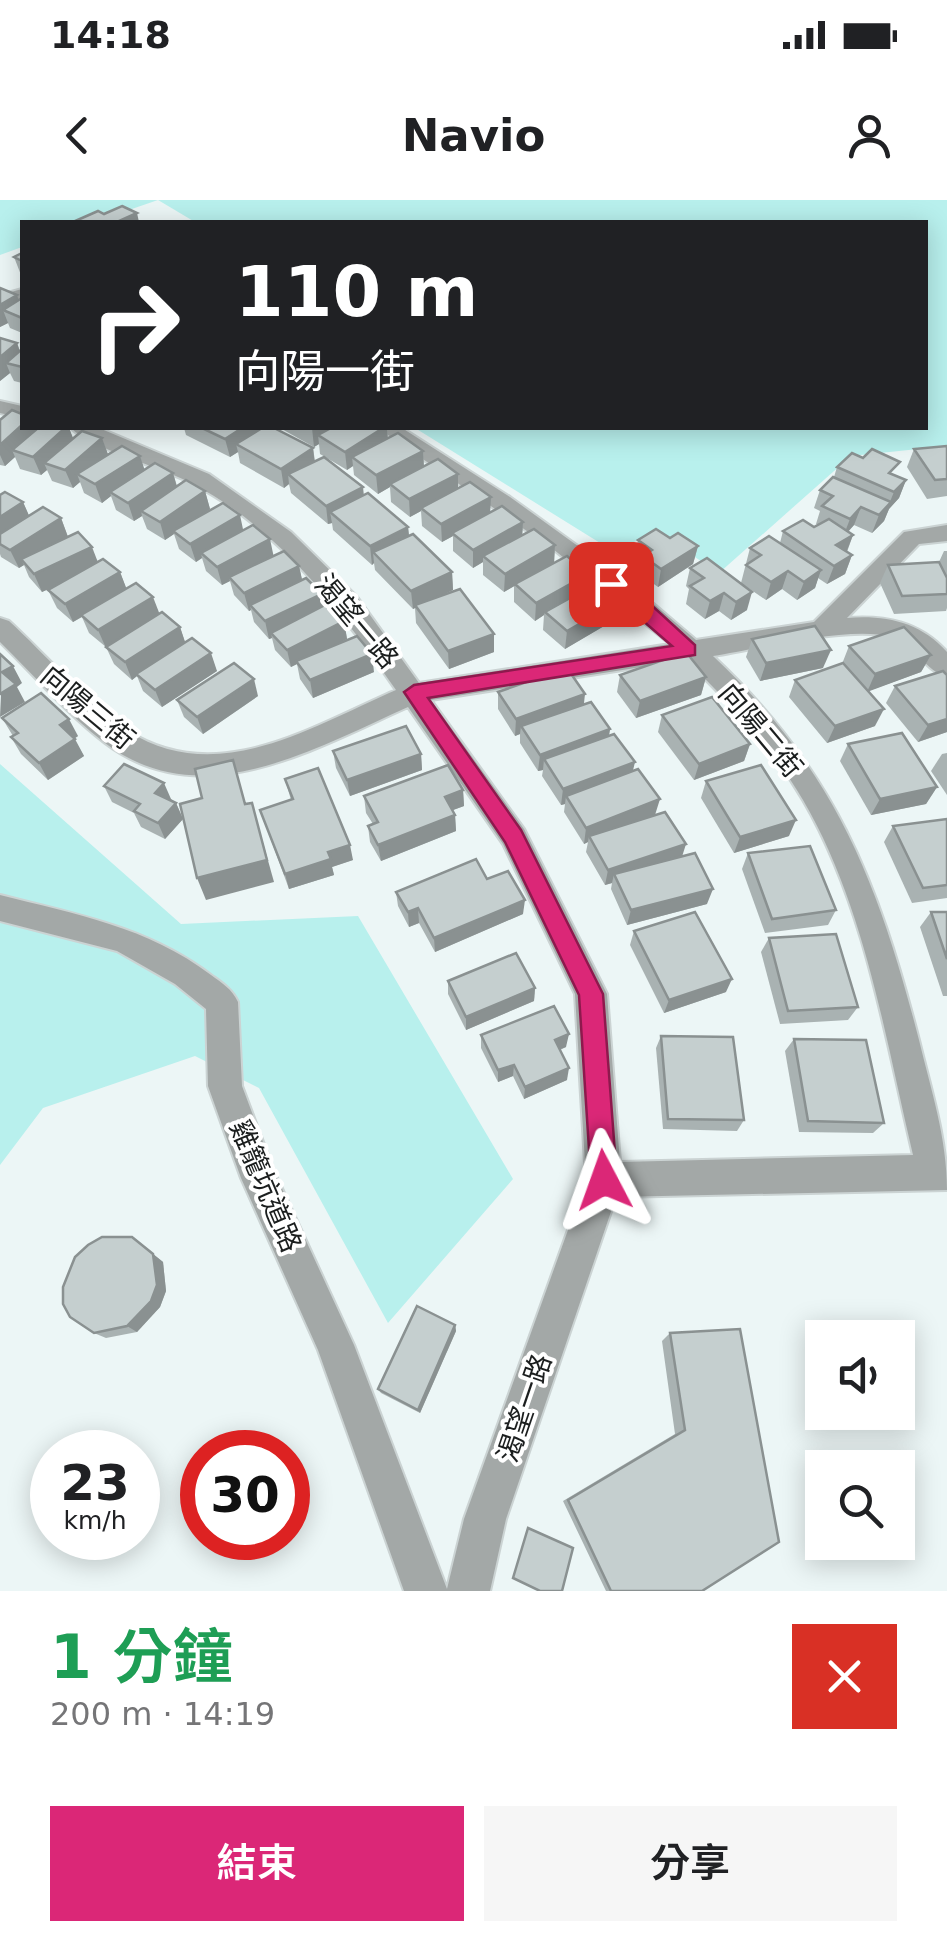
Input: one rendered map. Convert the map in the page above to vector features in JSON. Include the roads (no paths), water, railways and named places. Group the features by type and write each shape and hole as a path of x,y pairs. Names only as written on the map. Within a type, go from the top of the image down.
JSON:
{"street":[{"name":"渴望一路","path":"87,430 201,480 283,538 348,603 514,836 591,994 604,1180 485,1520 468,1591"},
{"name":"向陽二街","path":"391,430 462,474 641,605 756,715 812,792 862,900 941,1172"},
{"path":"821,630 912,537 947,532"},
{"name":"向陽三街","path":"0,627 115,736 150,756 209,768 277,754 414,692 821,630 882,623 927,644 947,668"},
{"name":"雞籠坑道路","path":"0,908 124,939 186,974 222,1002 226,1086 259,1178 335,1345 426,1591"},
{"path":"604,1180 941,1172"}]}
